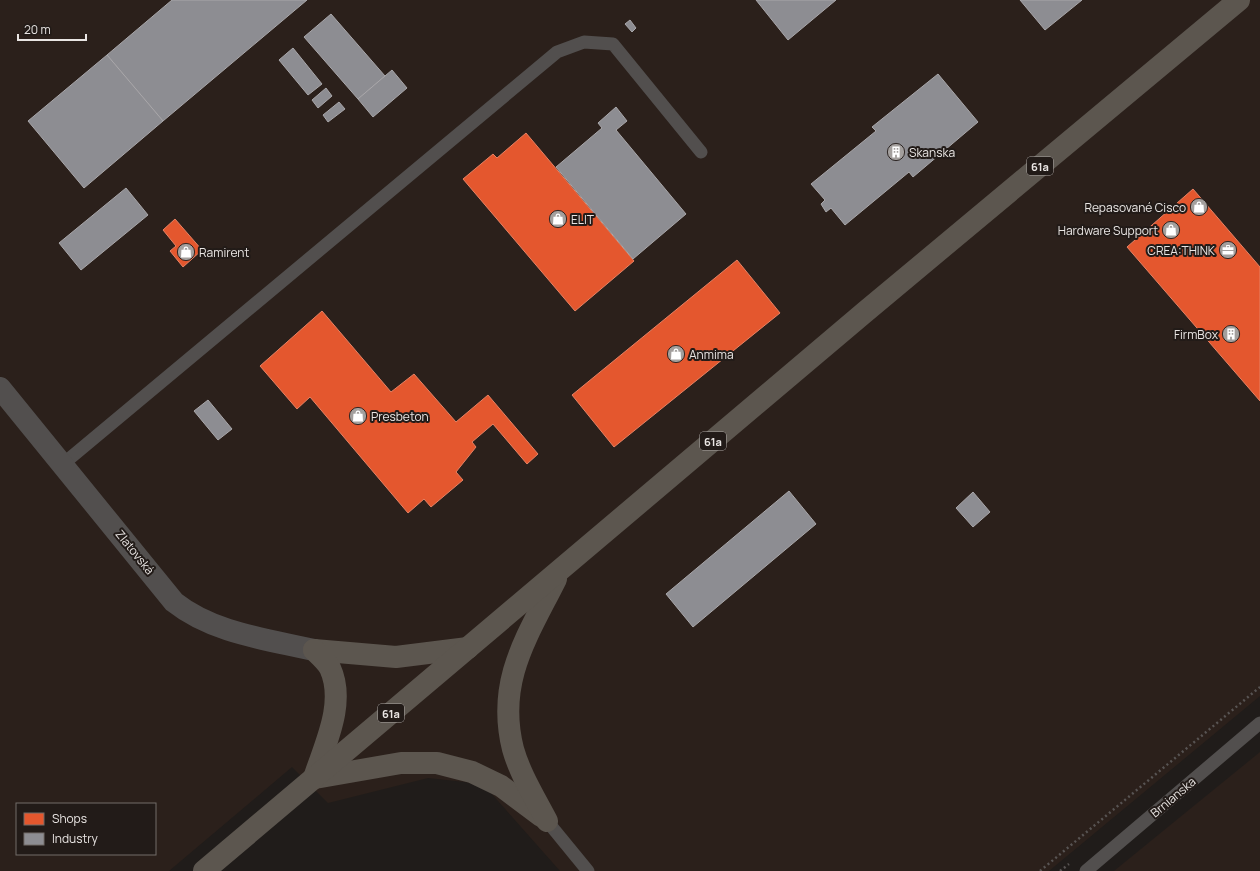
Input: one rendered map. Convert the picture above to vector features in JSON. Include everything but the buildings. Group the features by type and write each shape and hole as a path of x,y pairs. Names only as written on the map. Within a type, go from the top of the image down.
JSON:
{"main road":[{"name":"61a","path":"204,871 877,302 1238,0"},
{"path":"548,821 526,782 513,750 507,712 511,679 522,648 560,570"},
{"path":"314,650 396,656 468,648"},
{"path":"314,650 330,668 336,691 334,716 314,778 401,763 437,763 472,772 501,786 548,821"}],"street":[{"name":"Zlatovská","path":"0,388 174,602 189,614 232,631 314,650"}],"lane":[{"path":"63,464 557,52 584,42 613,44 701,152"},
{"name":"Brnianska","path":"1086,871 1260,724"},
{"path":"548,821 588,871"}],"path":[{"path":"1040,871 1260,687"}],"shaded area":[{"path":"0,0 1260,0 1260,696 1049,871 560,871 483,784 428,778 328,803 292,767 169,871 0,871"},
{"path":"1260,752 1260,871 1114,871 1163,831"}],"place":[{"name":"Skanska","path":"896,152"},
{"name":"Repasované Cisco","path":"1199,207"},
{"name":"ELIT","path":"558,219"},
{"name":"Hardware Support","path":"1171,230"},
{"name":"CREA:THINK","path":"1228,250"},
{"name":"Ramirent","path":"186,252"},
{"name":"FirmBox","path":"1231,334"},
{"name":"Anmima","path":"676,354"},
{"name":"Presbeton","path":"358,416"}]}
